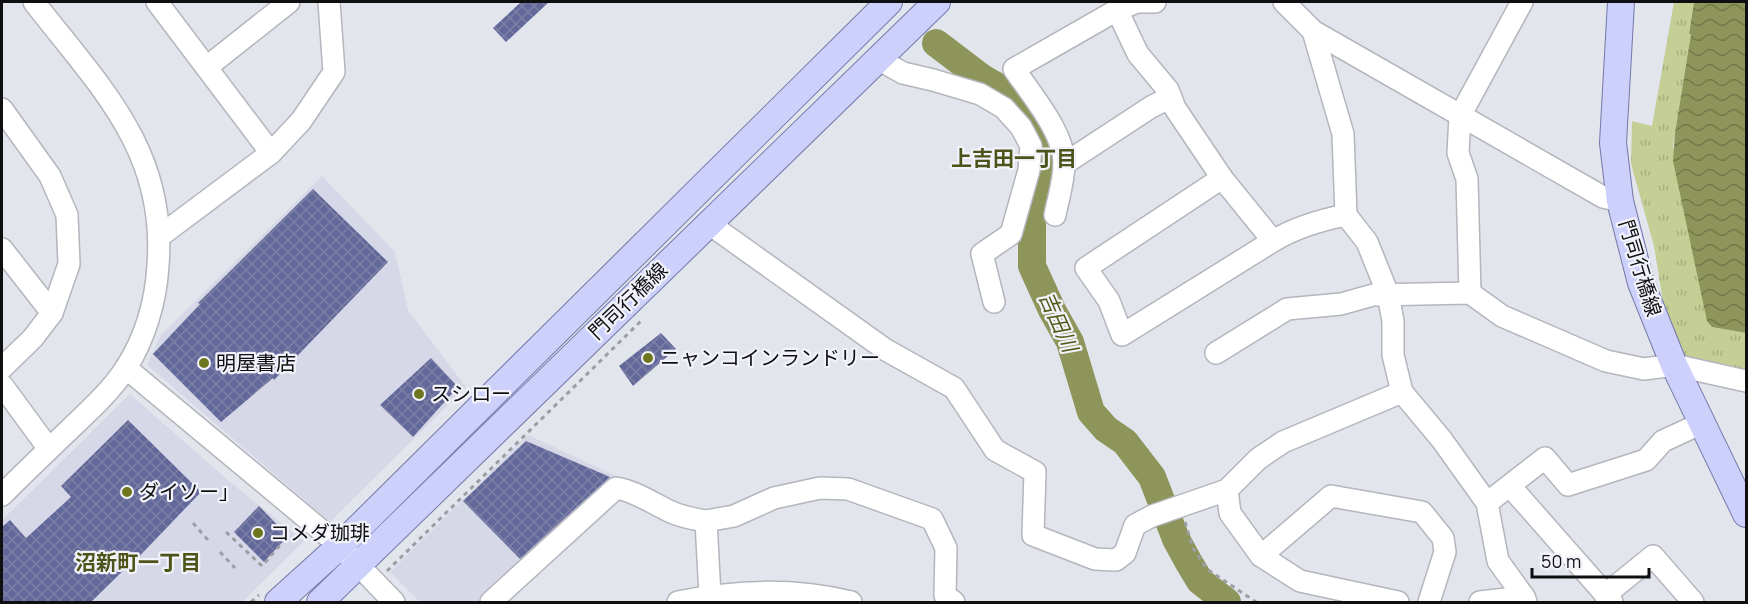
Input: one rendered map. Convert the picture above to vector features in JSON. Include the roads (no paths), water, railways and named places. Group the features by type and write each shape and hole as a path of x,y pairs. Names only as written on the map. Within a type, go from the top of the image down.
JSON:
{"main road":[{"name":"門司行橋線","path":"278,603 340,546 889,2"},
{"name":"門司行橋線","path":"320,603 937,2"},
{"name":"門司行橋線","path":"1621,2 1614,143 1620,201 1641,283 1674,365 1746,514"}],"street":[{"path":"2,495 98,401 126,368 156,295 160,236 154,192 142,155 125,121 34,2"},
{"path":"157,2 271,153"},
{"path":"207,67 289,2"},
{"path":"160,236 271,153 301,121 334,72 329,2"},
{"path":"1055,215 1064,164 1062,149 1051,124 1014,69 1117,10 1137,2 1155,2"},
{"path":"1284,2 1313,31 1603,197 1620,201"},
{"path":"1470,293 1467,179 1458,153 1461,116 1522,2"},
{"path":"1117,10 1138,54 1168,90 1175,108 1222,178 1274,241"},
{"path":"1313,31 1343,134 1347,215 1367,242 1388,294 1393,321 1393,355 1402,392 1442,440 1487,503 1498,561 1525,600"},
{"path":"878,59 903,73 980,94 1004,108 1021,127 1030,146 1029,170 1011,234 982,254 994,302"},
{"path":"1064,164 1151,107 1171,97"},
{"path":"2,109 51,176 67,215 69,264 52,313 33,338 2,368"},
{"path":"1222,178 1086,268 1109,301 1122,335 1283,235 1322,219 1347,215"},
{"path":"708,223 885,350 954,388 995,450 1035,472 1033,535 1095,559 1116,560 1125,553 1135,525 1152,516 1227,490 1258,459 1282,442 1402,392"},
{"path":"2,249 52,313"},
{"path":"1216,353 1287,309 1341,304 1373,295 1470,293 1502,316 1606,361 1644,369 1674,365 1746,381"},
{"path":"126,368 340,546 394,603"},
{"path":"2,385 49,449"},
{"path":"1487,503 1545,458 1568,485 1646,460 1663,441 1702,423"},
{"path":"1510,486 1609,599 1653,556 1693,603"},
{"path":"491,603 616,488 625,489 672,513 689,519 706,521 734,516 774,498 798,492 820,488 848,489 932,519 946,548 945,595 954,603"},
{"path":"1227,490 1230,513 1261,556 1300,581 1398,603"},
{"path":"1261,556 1331,496 1422,512 1443,538 1445,552 1429,603"},
{"path":"706,521 710,596"},
{"path":"678,603 710,596 748,592 826,596 851,603"},
{"path":"1480,603 1525,600"}],"water":[{"path":"1694,2 1746,2 1746,333 1712,327 1707,321 1673,161"}],"waterway":[{"name":"吉田川","path":"936,43 996,86 1036,128 1045,154 1041,189 1032,214 1032,266 1070,342 1091,412 1106,429 1125,442 1152,477 1176,539 1188,561 1200,581 1227,602"}],"place":[{"name":"ニャンコインランドリー","path":"648,358"},
{"name":"明屋書店","path":"204,363"},
{"name":"スシロー","path":"419,394"},
{"name":"ダイソー」","path":"127,492"},
{"name":"コメダ珈琲","path":"258,533"}],"district":[{"name":"上吉田一丁目","path":"1014,159"},
{"name":"沼新町一丁目","path":"138,563"}]}
